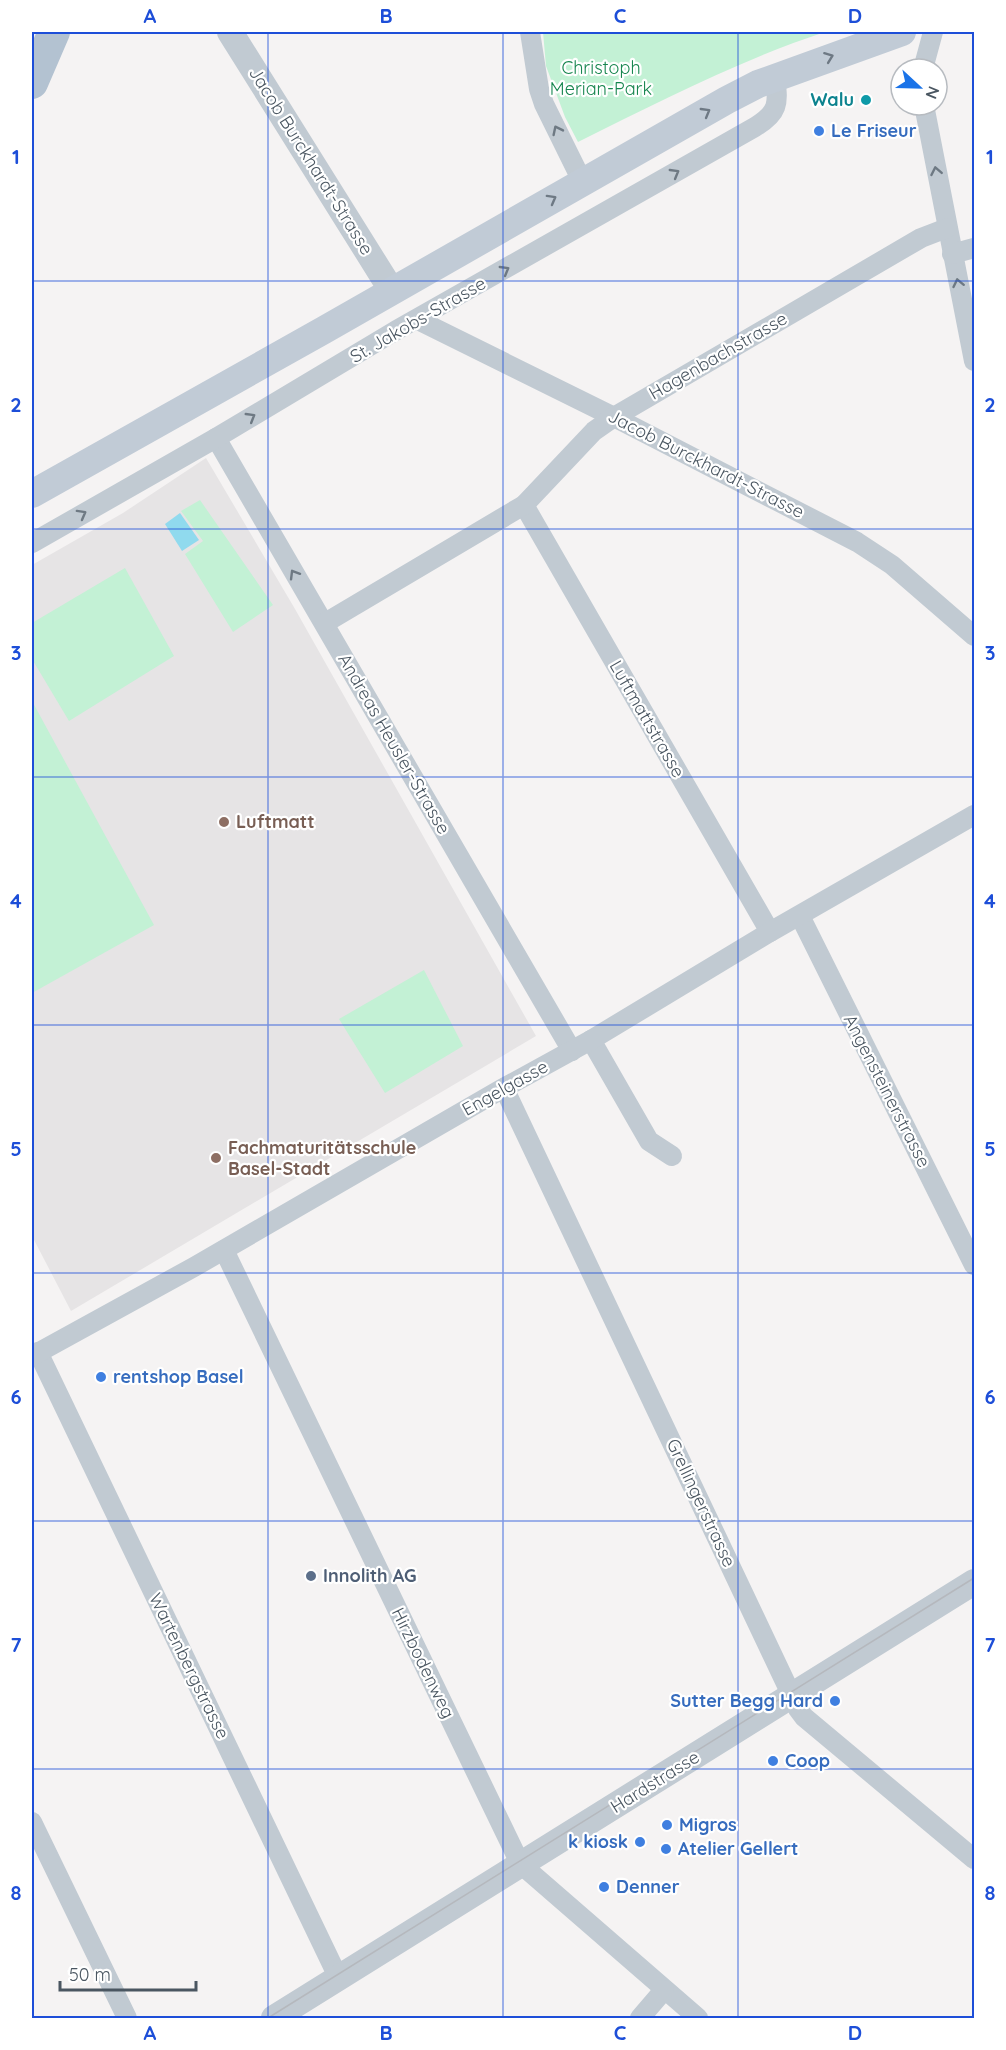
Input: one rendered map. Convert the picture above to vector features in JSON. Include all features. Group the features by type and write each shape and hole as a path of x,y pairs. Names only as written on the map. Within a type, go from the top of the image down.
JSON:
{"main road":[{"path":"32,83 54,32"},
{"path":"32,494 727,100 775,78 902,32"}],"street":[{"name":"Jacob Burckhardt-Strasse","path":"230,32 392,291"},
{"path":"531,32 539,89 544,104 583,183"},
{"path":"926,57 933,32"},
{"name":"St. Jakobs-Strasse","path":"32,543 216,438 395,331 766,121 777,102 775,78"},
{"path":"926,117 975,361"},
{"name":"Hagenbachstrasse","path":"325,623 524,506 594,431 614,417 921,238 948,228"},
{"path":"952,254 975,248"},
{"name":"Jacob Burckhardt-Strasse","path":"418,320 614,417 857,542 892,565 975,636"},
{"name":"Andreas Heusler-Strasse","path":"216,438 572,1051"},
{"name":"Luftmattstrasse","path":"524,506 770,932"},
{"name":"Engelgasse","path":"35,1354 224,1250 572,1051 770,932 975,815"},
{"name":"Angensteinerstrasse","path":"800,916 975,1265"},
{"path":"591,1040 649,1140 672,1156"},
{"name":"Grellingerstrasse","path":"504,1088 792,1697 804,1717 975,1859"},
{"name":"Hirzbodenweg","path":"224,1250 515,1853 522,1864 698,2019"},
{"name":"Wartenbergstrasse","path":"35,1354 339,1979"},
{"name":"Hardstrasse","path":"274,2019 975,1582"},
{"path":"32,1822 127,2019"},
{"path":"640,2019 664,1990"}],"shaded area":[{"name":"Luftmatt","path":"206,458 295,609 536,1036 71,1311 32,1236 32,565 123,513"}],"green space":[{"name":"Christoph Merian-Park","path":"543,32 825,32 762,55 578,142 565,117 546,66"},
{"path":"200,500 273,605 233,632 185,554 203,541 181,511"},
{"path":"125,568 174,656 69,721 32,659 32,623"},
{"path":"32,701 154,925 32,993"},
{"path":"424,970 463,1046 385,1093 339,1019"}],"water":[{"path":"180,513 199,540 182,551 165,524"}],"tram line":[{"path":"268,2018 974,1578"}],"place":[{"name":"Walu","path":"866,100"},
{"name":"Le Friseur","path":"819,131"},
{"name":"Luftmatt","path":"224,822"},
{"name":"Fachmaturitätsschule Basel-Stadt","path":"216,1158"},
{"name":"rentshop Basel","path":"101,1377"},
{"name":"Innolith AG","path":"311,1576"},
{"name":"Sutter Begg Hard","path":"835,1701"},
{"name":"Coop","path":"773,1761"},
{"name":"Migros","path":"667,1825"},
{"name":"k kiosk","path":"640,1842"},
{"name":"Atelier Gellert","path":"666,1849"},
{"name":"Denner","path":"604,1887"}]}
